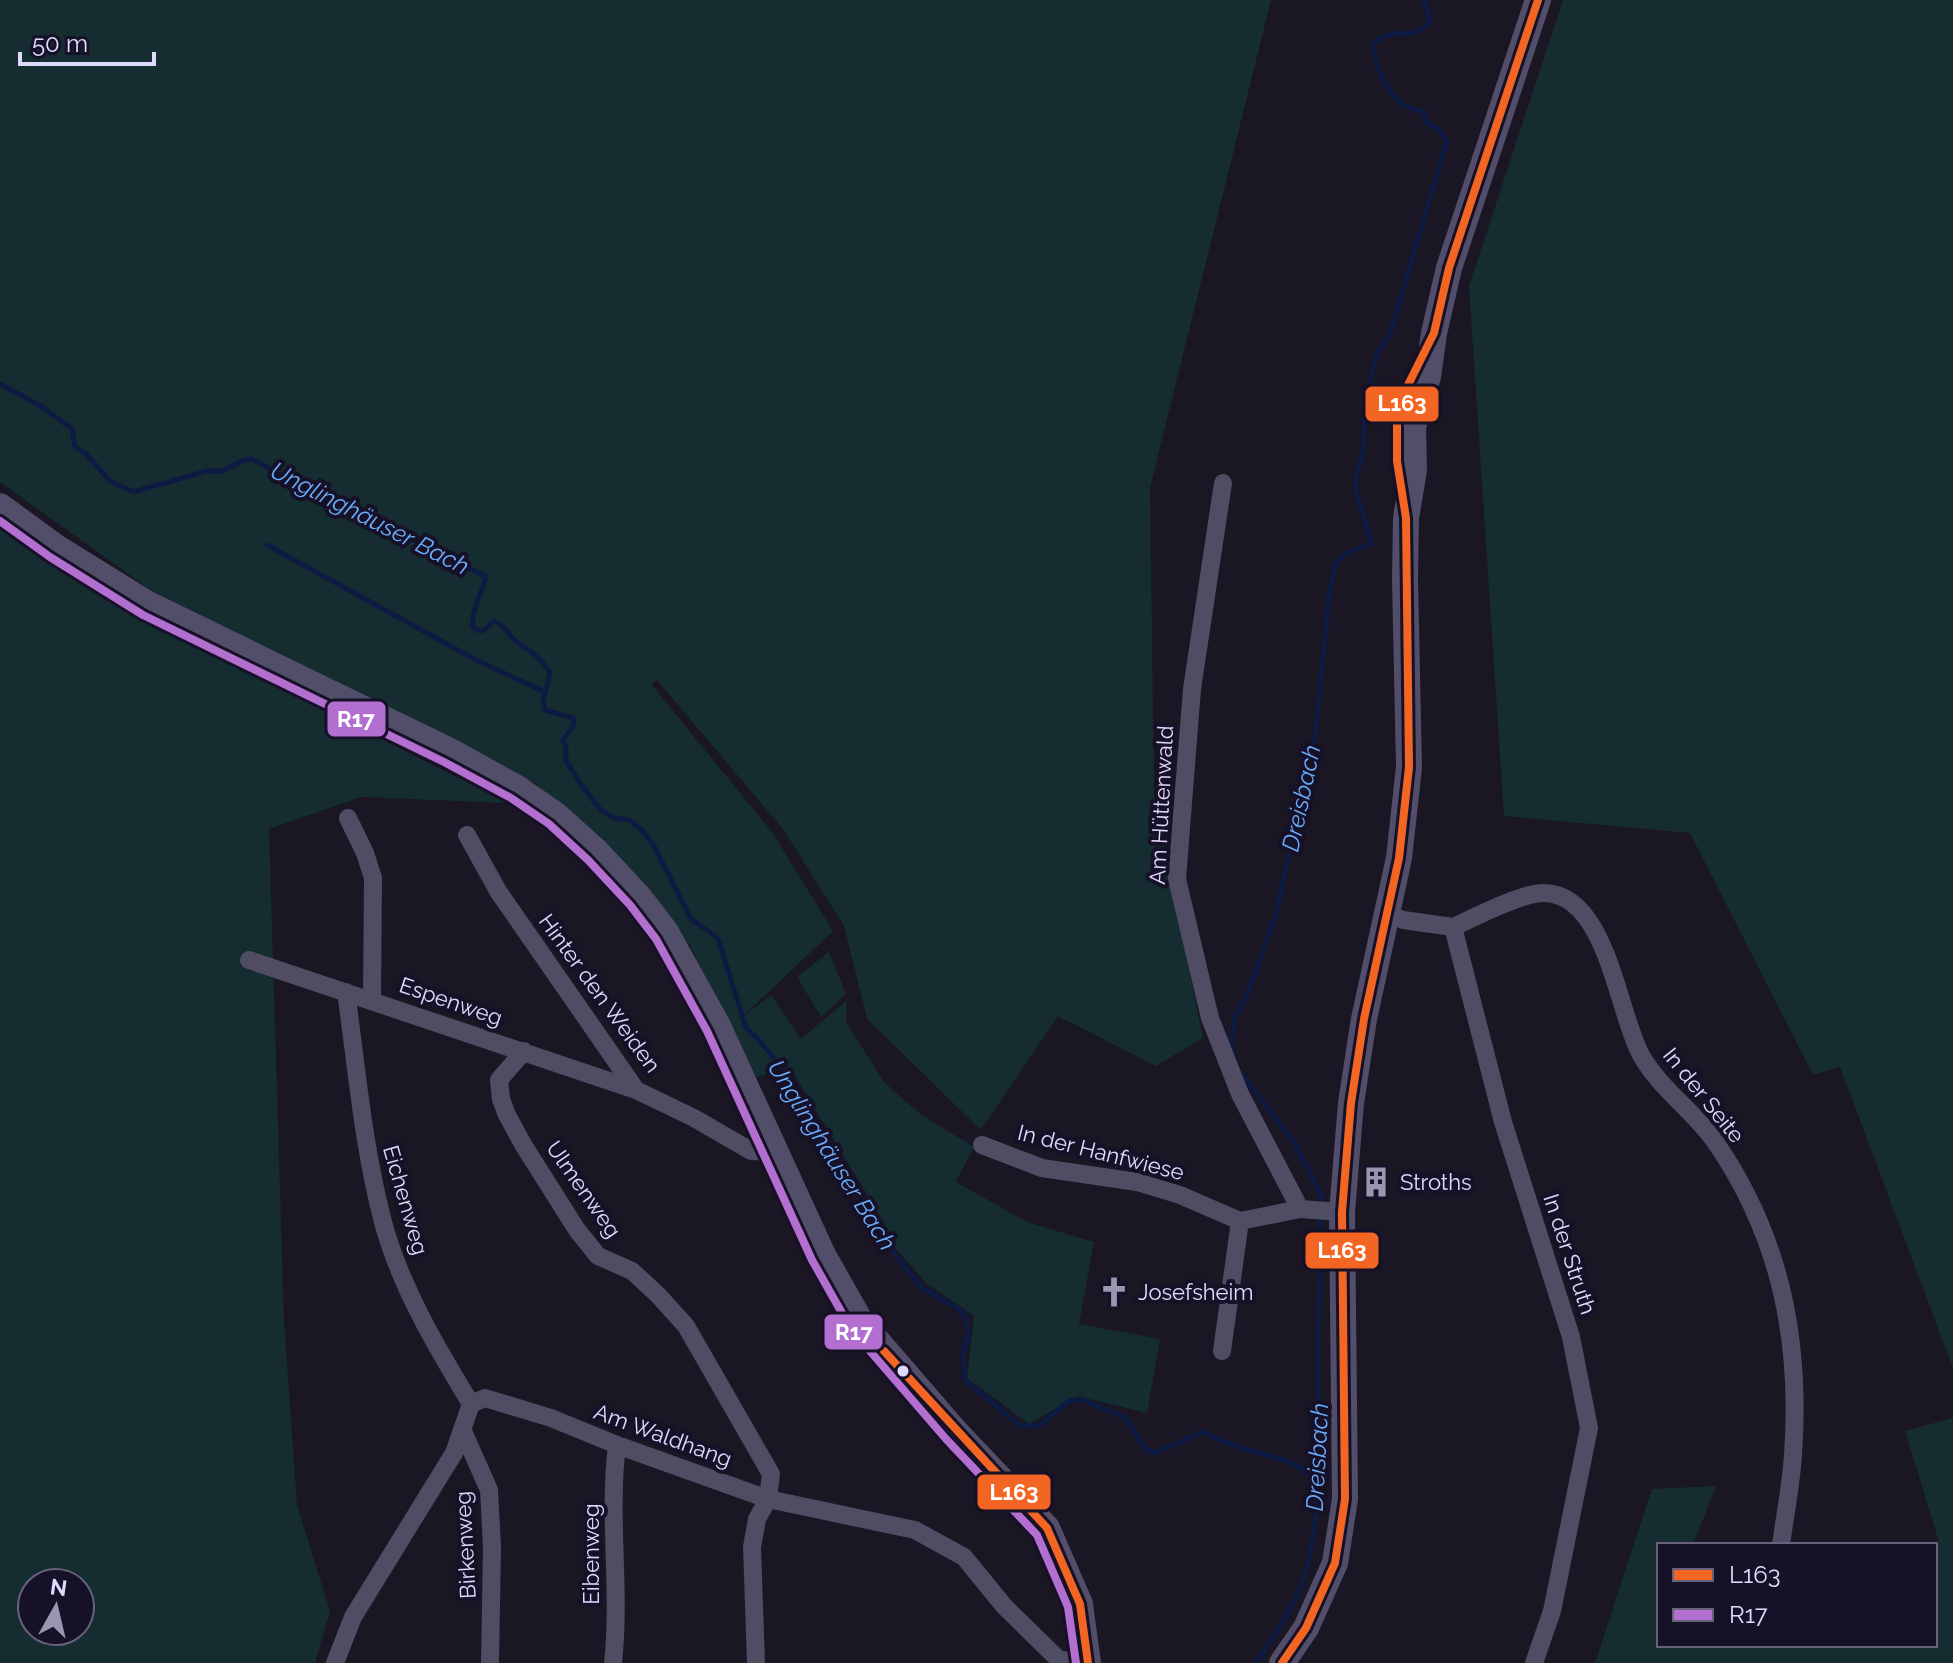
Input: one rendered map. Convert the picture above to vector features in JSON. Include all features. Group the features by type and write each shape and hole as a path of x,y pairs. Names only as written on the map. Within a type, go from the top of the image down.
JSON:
{"main road":[{"path":"1282,1663 1306,1628 1321,1595 1335,1563 1342,1530 1345,1499 1321,1211 1351,1103 1364,1019 1399,858 1409,767 1405,579 1406,518 1414,470 1413,427 1428,377 1434,333 1454,253 1538,0"},
{"path":"0,506 56,547 148,604 450,751 517,788 556,815 596,851 639,897 666,932 718,1026 823,1255 861,1322 955,1431 1047,1528 1080,1604 1088,1663"}],"street":[{"name":"Am Hüttenwald","path":"1223,483 1192,689 1177,879 1210,1018 1240,1094 1321,1211"},
{"path":"348,818 373,878 372,999"},
{"name":"Hinter den Weiden","path":"467,835 498,891 636,1090 694,1118 751,1151 776,1152"},
{"name":"In der Seite","path":"1453,927 1541,893 1565,896 1580,909 1598,933 1624,1015 1641,1056 1663,1085 1714,1140 1749,1195 1766,1234 1785,1297 1792,1336 1793,1456 1781,1543"},
{"path":"1388,914 1403,920 1453,927"},
{"name":"In der Struth","path":"1453,927 1503,1122 1571,1337 1589,1428 1552,1611 1534,1663"},
{"name":"Espenweg","path":"249,960 636,1090"},
{"name":"Eichenweg","path":"346,992 362,1124 384,1225 401,1271 441,1354 471,1404"},
{"name":"Ulmenweg","path":"524,1051 499,1080 504,1107 524,1146 577,1230 598,1256 632,1271 686,1326 771,1474 768,1499"},
{"name":"In der Hanfwiese","path":"982,1145 1042,1168 1151,1186 1240,1221"},
{"path":"1222,1351 1240,1221 1321,1211"},
{"name":"Am Waldhang","path":"471,1404 485,1398 551,1418 768,1499 915,1530 964,1557 1004,1606 1057,1661 1080,1663"},
{"path":"335,1663 353,1617 454,1453 471,1404"},
{"name":"Birkenweg","path":"462,1429 489,1490 492,1563 490,1663"},
{"name":"Eibenweg","path":"613,1663 617,1580 617,1445"},
{"path":"756,1663 752,1547 757,1519 768,1499"}],"green space":[{"path":"0,0 1271,0 1150,488 1154,794 1203,1038 1156,1066 1058,1016 981,1130 867,1019 844,926 783,829 657,680 651,684 772,832 833,931 739,1020 771,995 801,1039 847,1000 846,1022 884,1082 920,1114 974,1147 956,1182 1027,1222 1094,1242 1079,1324 1160,1339 1147,1413 1077,1396 1029,1424 967,1378 974,1316 926,1283 877,1227 867,1194 788,1065 753,1079 690,945 608,846 536,784 159,596 0,482"},
{"path":"1563,0 1953,0 1953,1368 1840,1067 1813,1075 1690,833 1504,816 1469,286"},
{"path":"0,523 141,617 508,803 361,797 269,829 284,1321 297,1505 330,1611 315,1663 0,1663"},
{"path":"829,952 846,994 821,1017 797,977"},
{"path":"1953,1418 1953,1663 1595,1663 1652,1489 1716,1486 1694,1543 1657,1543 1657,1647 1937,1647 1936,1543 1939,1542 1905,1431"}],"waterway":[{"name":"Dreisbach","path":"1233,1053 1235,1017 1248,992 1275,918 1315,736 1329,596 1336,563 1347,553 1372,543 1355,479 1363,453 1365,413 1375,358 1391,331 1447,141 1437,128 1426,122 1423,111 1402,104 1394,96 1378,68 1372,46 1387,36 1411,33 1425,27 1430,20 1424,0"},
{"name":"Unglinghäuser Bach","path":"0,384 41,406 72,429 75,447 86,454 110,481 133,492 207,471 223,471 252,459 390,533 423,543 486,577 473,615 473,627 483,631 494,621 498,623 547,667 550,673 543,702 545,710 573,718 574,725 563,740 566,761 600,809 612,817 629,820 643,831 654,846 691,919 718,938 746,1028 784,1070 862,1193 876,1231 922,1288 965,1316 969,1333 963,1353 965,1380 1020,1426 1040,1425 1069,1401 1081,1399 1126,1418 1144,1448 1154,1453 1203,1432 1234,1446 1294,1465 1319,1486"},
{"path":"267,545 476,660 545,692"},
{"name":"Dreisbach","path":"1241,1073 1295,1144 1322,1197 1321,1206"},
{"name":"Dreisbach","path":"1256,1663 1279,1629 1303,1579 1316,1518 1321,1216"}],"transit line":[{"name":"L163","path":"1282,1663 1306,1628 1335,1563 1345,1499 1342,1212 1351,1103 1364,1019 1399,858 1409,767 1406,518 1397,461 1397,418 1408,385 1434,333 1449,268 1538,0"},
{"name":"R17","path":"0,521 50,557 143,615 444,762 511,798 549,824 588,860 630,905 656,939 707,1031 812,1260 851,1329 946,1439 1037,1535 1068,1607 1076,1663"},
{"name":"L163","path":"884,1351 1047,1528 1080,1604 1088,1663"}],"place":[{"name":"Stroths","path":"1376,1182"},
{"name":"Josefsheim","path":"1114,1292"}]}
